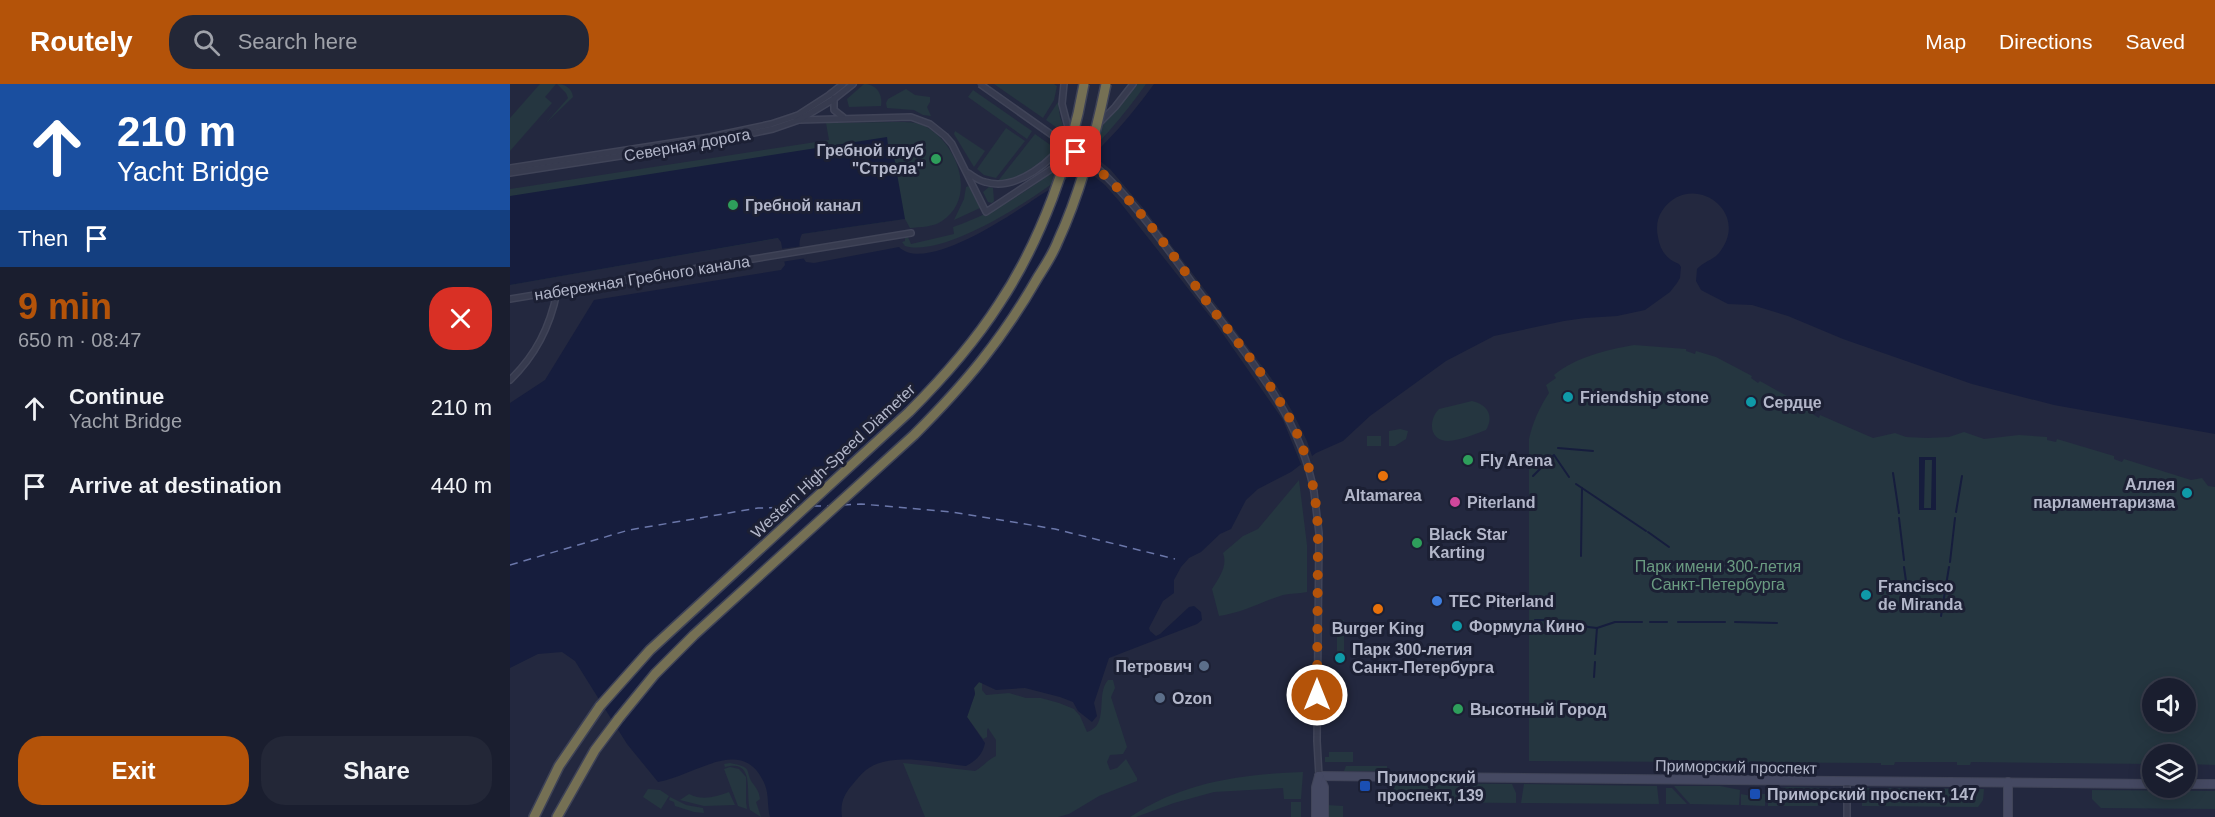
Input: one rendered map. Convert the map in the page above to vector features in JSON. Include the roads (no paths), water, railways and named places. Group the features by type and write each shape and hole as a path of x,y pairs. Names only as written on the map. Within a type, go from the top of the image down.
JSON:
{"highway":[{"name":"Western High-Speed Diameter","path":"534,817 559,766 600,706 624,678 670,632 909,412 936,385 988,321 1023,264 1056,185 1079,112 1084,84"},
{"path":"557,817 595,750 661,667 694,634 914,435 952,397 994,347 1057,243 1077,195 1100,115 1106,84"}],"street":[{"name":"Северная дорога","path":"832,96 843,84"},
{"name":"Северная дорога","path":"510,173 711,142 773,129 797,118 853,84"},
{"path":"980,84 1093,164 1108,178 1228,330 1280,403 1302,445 1314,492 1318,533 1317,741 1319,776 1316,788 1316,817"},
{"path":"967,172 984,182 1002,184 1024,178 1060,151 1070,135 1062,104 1064,84"},
{"path":"797,118 910,117 930,124 952,144 986,212 1056,166 1090,134 1133,84"},
{"path":"832,96 834,110 845,118"},
{"name":"Северная дорога","path":"510,168 710,137 797,118"},
{"name":"набережная Гребного канала","path":"510,299 911,233"},
{"path":"510,380 525,366 540,344 553,313 557,292"},
{"path":"1319,776 1324,787 1324,817"},
{"name":"Приморский проспект","path":"1319,776 2142,784"},
{"path":"1847,781 1847,817"},
{"path":"2008,782 2008,817"},
{"path":"2196,784 2215,784"}],"water":[{"path":"1154,84 2215,84 2215,434 2054,405 1972,384 1843,339 1788,316 1752,305 1728,304 1701,290 1696,281 1697,269 1719,253 1727,237 1728,223 1723,210 1714,200 1701,195 1688,194 1674,199 1662,211 1657,227 1662,250 1667,257 1681,267 1680,278 1670,292 1645,310 1617,316 1564,321 1494,336 1446,361 1370,416 1343,441 1316,453 1291,472 1258,489 1246,500 1231,529 1220,534 1181,567 1174,580 1174,593 1163,601 1149,628 1156,636 1189,607 1194,606 1201,612 1202,620 1197,624 1109,658 1094,703 1097,716 1092,722 1078,711 1073,702 1060,697 1025,688 996,690 979,682 974,688 975,694 967,717 985,743 981,754 970,764 966,766 914,760 887,761 866,770 850,788 842,803 842,817 770,817 765,785 756,770 745,762 732,760 718,762 658,782 627,744 575,661 562,652 538,654 510,668 510,403 545,380 594,300 781,270 785,265 781,242 778,238 510,285 510,196 887,137 888,145 893,151 905,219 802,234 799,245 801,252 806,262 814,263 899,247 912,253 929,253 949,247 991,227 1068,178 1118,129"},
{"path":"1919,457 1936,457 1936,510 1919,510","holes":["1925,460 1932,460 1931,508 1924,508"]}],"waterway":[{"path":"1558,448 1593,451"},
{"path":"1533,476 1554,455 1569,477"},
{"path":"1893,473 1899,513"},
{"path":"1956,512 1962,476"},
{"path":"1576,484 1646,531"},
{"path":"1581,556 1582,488"},
{"path":"1899,518 1904,560"},
{"path":"1950,562 1955,518"},
{"path":"1648,532 1669,547"},
{"path":"1904,567 1910,609"},
{"path":"1941,616 1949,567"},
{"path":"1535,620 1578,621 1588,627 1597,628 1615,622 1642,622"},
{"path":"1650,622 1667,622"},
{"path":"1678,622 1725,622"},
{"path":"1735,622 1777,623"},
{"path":"1595,654 1597,628"},
{"path":"1594,677 1595,662"}],"place":[{"name":"Гребной клуб \"Стрела\"","path":"936,159"},
{"name":"Гребной канал","path":"733,205"},
{"name":"Friendship stone","path":"1568,397"},
{"name":"Сердце","path":"1751,402"},
{"name":"Fly Arena","path":"1468,460"},
{"name":"Altamarea","path":"1383,476"},
{"name":"Аллея парламентаризма","path":"2187,493"},
{"name":"Piterland","path":"1455,502"},
{"name":"Black Star Karting","path":"1417,543"},
{"name":"Francisco de Miranda","path":"1866,595"},
{"name":"TEC Piterland","path":"1437,601"},
{"name":"Burger King","path":"1378,609"},
{"name":"Формула Кино","path":"1457,626"},
{"name":"Парк 300-летия Санкт-Петербурга","path":"1340,658"},
{"name":"Петрович","path":"1204,666"},
{"name":"Ozon","path":"1160,698"},
{"name":"Высотный Город","path":"1458,709"},
{"name":"Приморский проспект, 139","path":"1365,786"},
{"name":"Приморский проспект, 147","path":"1755,794"}],"park label":[{"name":"Парк имени 300-летия Санкт-Петербурга","path":"1718,575"}]}
